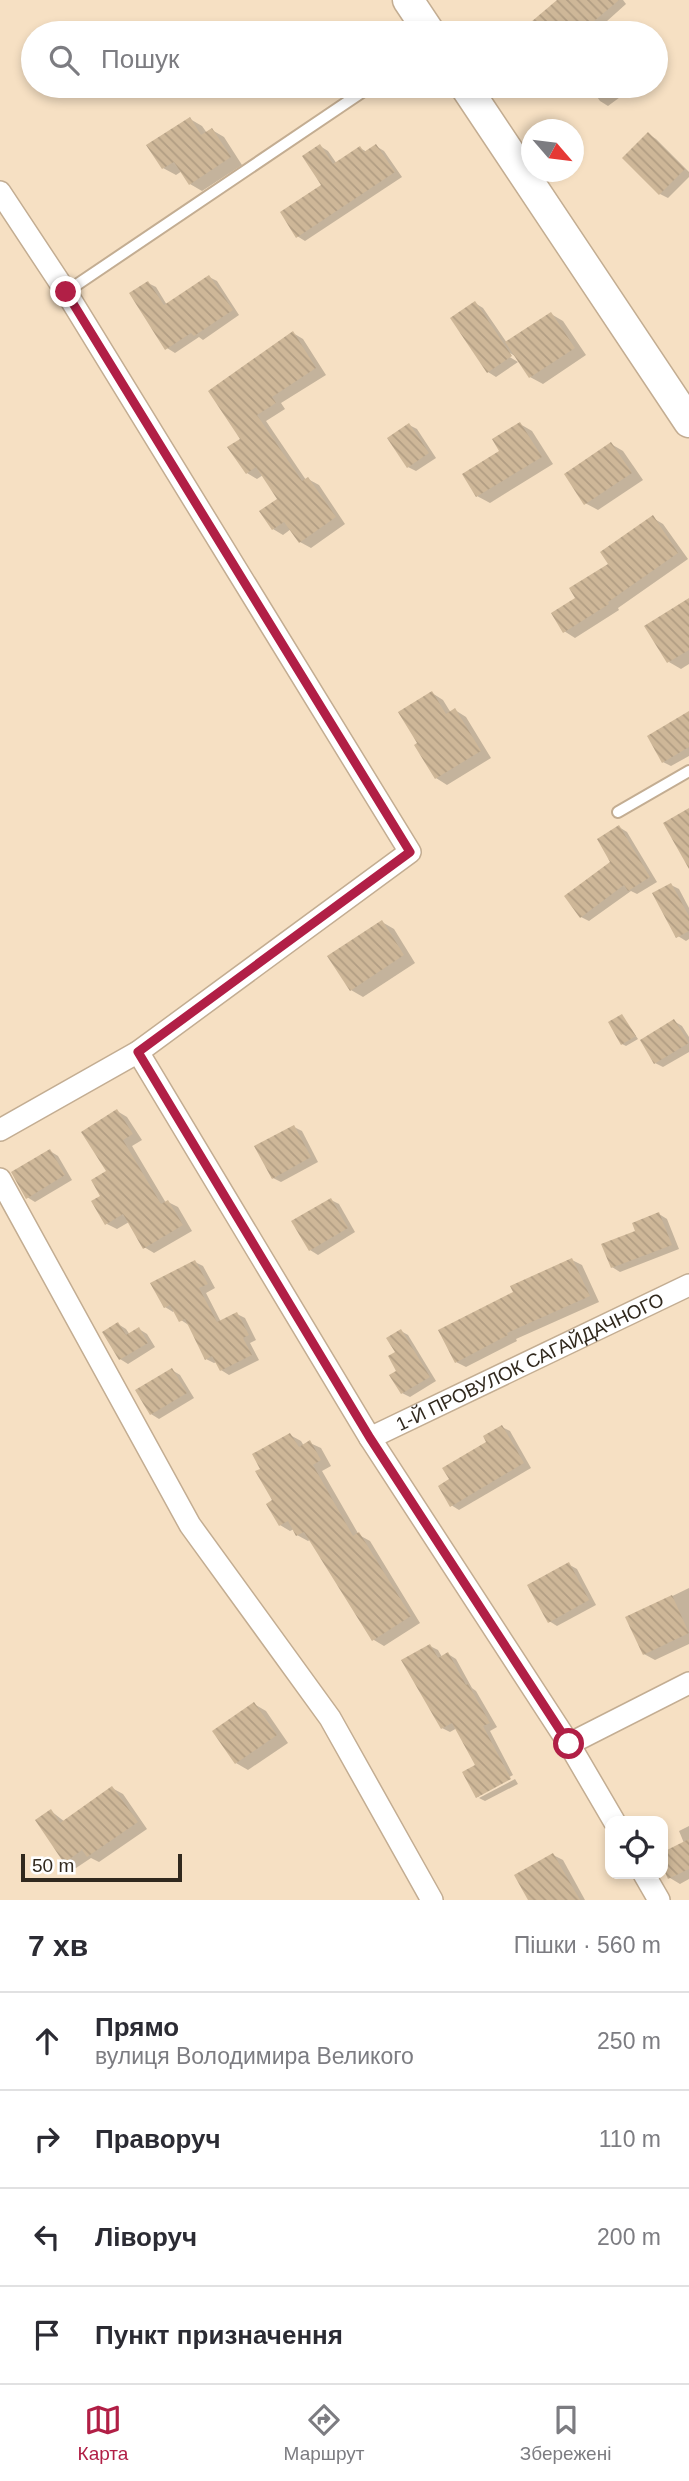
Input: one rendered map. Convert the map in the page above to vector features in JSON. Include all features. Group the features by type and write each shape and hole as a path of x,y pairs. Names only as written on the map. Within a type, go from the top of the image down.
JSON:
{"main road":[{"path":"408,0 422,21"},
{"path":"473,98 689,422"}],"street":[{"path":"0,192 66,292 410,852 138,1052 0,1130"},
{"path":"138,1052 370,1438 569,1744 611,1816"},
{"path":"0,1179 190,1525 330,1718 432,1900"},
{"name":"1-Й ПРОВУЛОК САГАЙДАЧНОГО","path":"370,1438 689,1285"},
{"path":"569,1744 689,1683"},
{"path":"647,1879 659,1900"}],"lane":[{"path":"66,292 353,98"},
{"path":"618,812 689,771"}],"building":[{"path":"557,0 619,0 594,21 532,21"},
{"path":"190,117 201,135 212,128 231,157 189,185 174,162 162,169 146,145"},
{"path":"648,132 685,169 659,195 622,158"},
{"path":"320,144 333,164 360,146 364,152 376,144 395,172 296,238 280,212 321,185 302,156"},
{"path":"209,275 233,310 194,336 191,333 165,350 129,293 148,281 164,305"},
{"path":"475,301 512,356 487,373 450,318"},
{"path":"551,312 575,348 529,378 505,342"},
{"path":"293,331 316,368 272,397 276,403 257,415 302,481 308,477 336,517 299,543 284,522 272,530 259,511 277,499 256,467 246,474 227,447 240,439 208,391"},
{"path":"520,422 542,457 476,497 462,474 499,451 492,439"},
{"path":"409,423 429,453 407,468 387,438"},
{"path":"611,442 632,473 584,505 564,474"},
{"path":"653,515 678,553 608,602 609,604 563,633 551,613 575,598 569,588 608,564 600,552"},
{"path":"689,598 689,650 667,663 644,626"},
{"path":"432,691 446,714 455,708 481,751 435,779 398,712"},
{"path":"689,711 689,747 662,763 647,736"},
{"path":"689,808 689,869 663,823"},
{"path":"619,825 650,877 628,891 624,885 580,918 564,896 610,862 597,839"},
{"path":"671,883 689,916 689,931 676,938 652,893"},
{"path":"382,920 404,955 350,991 327,956"},
{"path":"622,1014 636,1036 621,1045 608,1022"},
{"path":"674,1019 689,1043 654,1064 640,1040"},
{"path":"117,1109 133,1134 123,1140 161,1204 168,1200 183,1225 143,1249 123,1214 105,1225 91,1201 100,1196 91,1180 106,1171 81,1132"},
{"path":"294,1125 311,1157 272,1179 254,1146"},
{"path":"50,1149 65,1175 26,1199 11,1172"},
{"path":"331,1198 348,1228 309,1251 291,1221"},
{"path":"659,1212 672,1245 611,1268 601,1244 635,1231 632,1223"},
{"path":"572,1258 590,1296 507,1333 508,1335 455,1363 438,1330 513,1292 510,1286"},
{"path":"195,1260 208,1284 199,1288 217,1322 237,1312 249,1335 243,1338 252,1355 220,1371 212,1356 205,1360 185,1319 179,1322 170,1305 164,1308 150,1283"},
{"path":"118,1322 126,1335 139,1327 148,1343 119,1360 102,1332"},
{"path":"401,1329 430,1377 401,1394 389,1375 396,1371 388,1356 395,1352 386,1338"},
{"path":"172,1368 187,1393 150,1415 135,1390"},
{"path":"502,1425 524,1463 450,1507 438,1486 449,1479 442,1468 486,1442 483,1436"},
{"path":"290,1433 299,1447 310,1440 321,1460 313,1465 353,1536 359,1532 411,1616 372,1641 304,1532 296,1536 288,1521 279,1526 266,1504 272,1500 255,1471 260,1469 252,1454"},
{"path":"569,1562 589,1600 548,1623 527,1585"},
{"path":"672,1595 689,1633 643,1655 625,1617"},
{"path":"430,1644 438,1658 448,1652 466,1685 468,1684 490,1723 483,1726 511,1779 476,1798 462,1772 475,1765 452,1723 441,1729 401,1660"},
{"path":"254,1702 277,1735 235,1764 212,1731"},
{"path":"112,1786 138,1822 87,1857 82,1850 64,1863 35,1820 51,1809 60,1823"},
{"path":"689,1839 689,1869 668,1879 668,1850"},
{"path":"553,1853 580,1900 528,1900 514,1875"}],"route":[{"path":"66,292 410,852 138,1052 370,1438 569,1744"}]}
